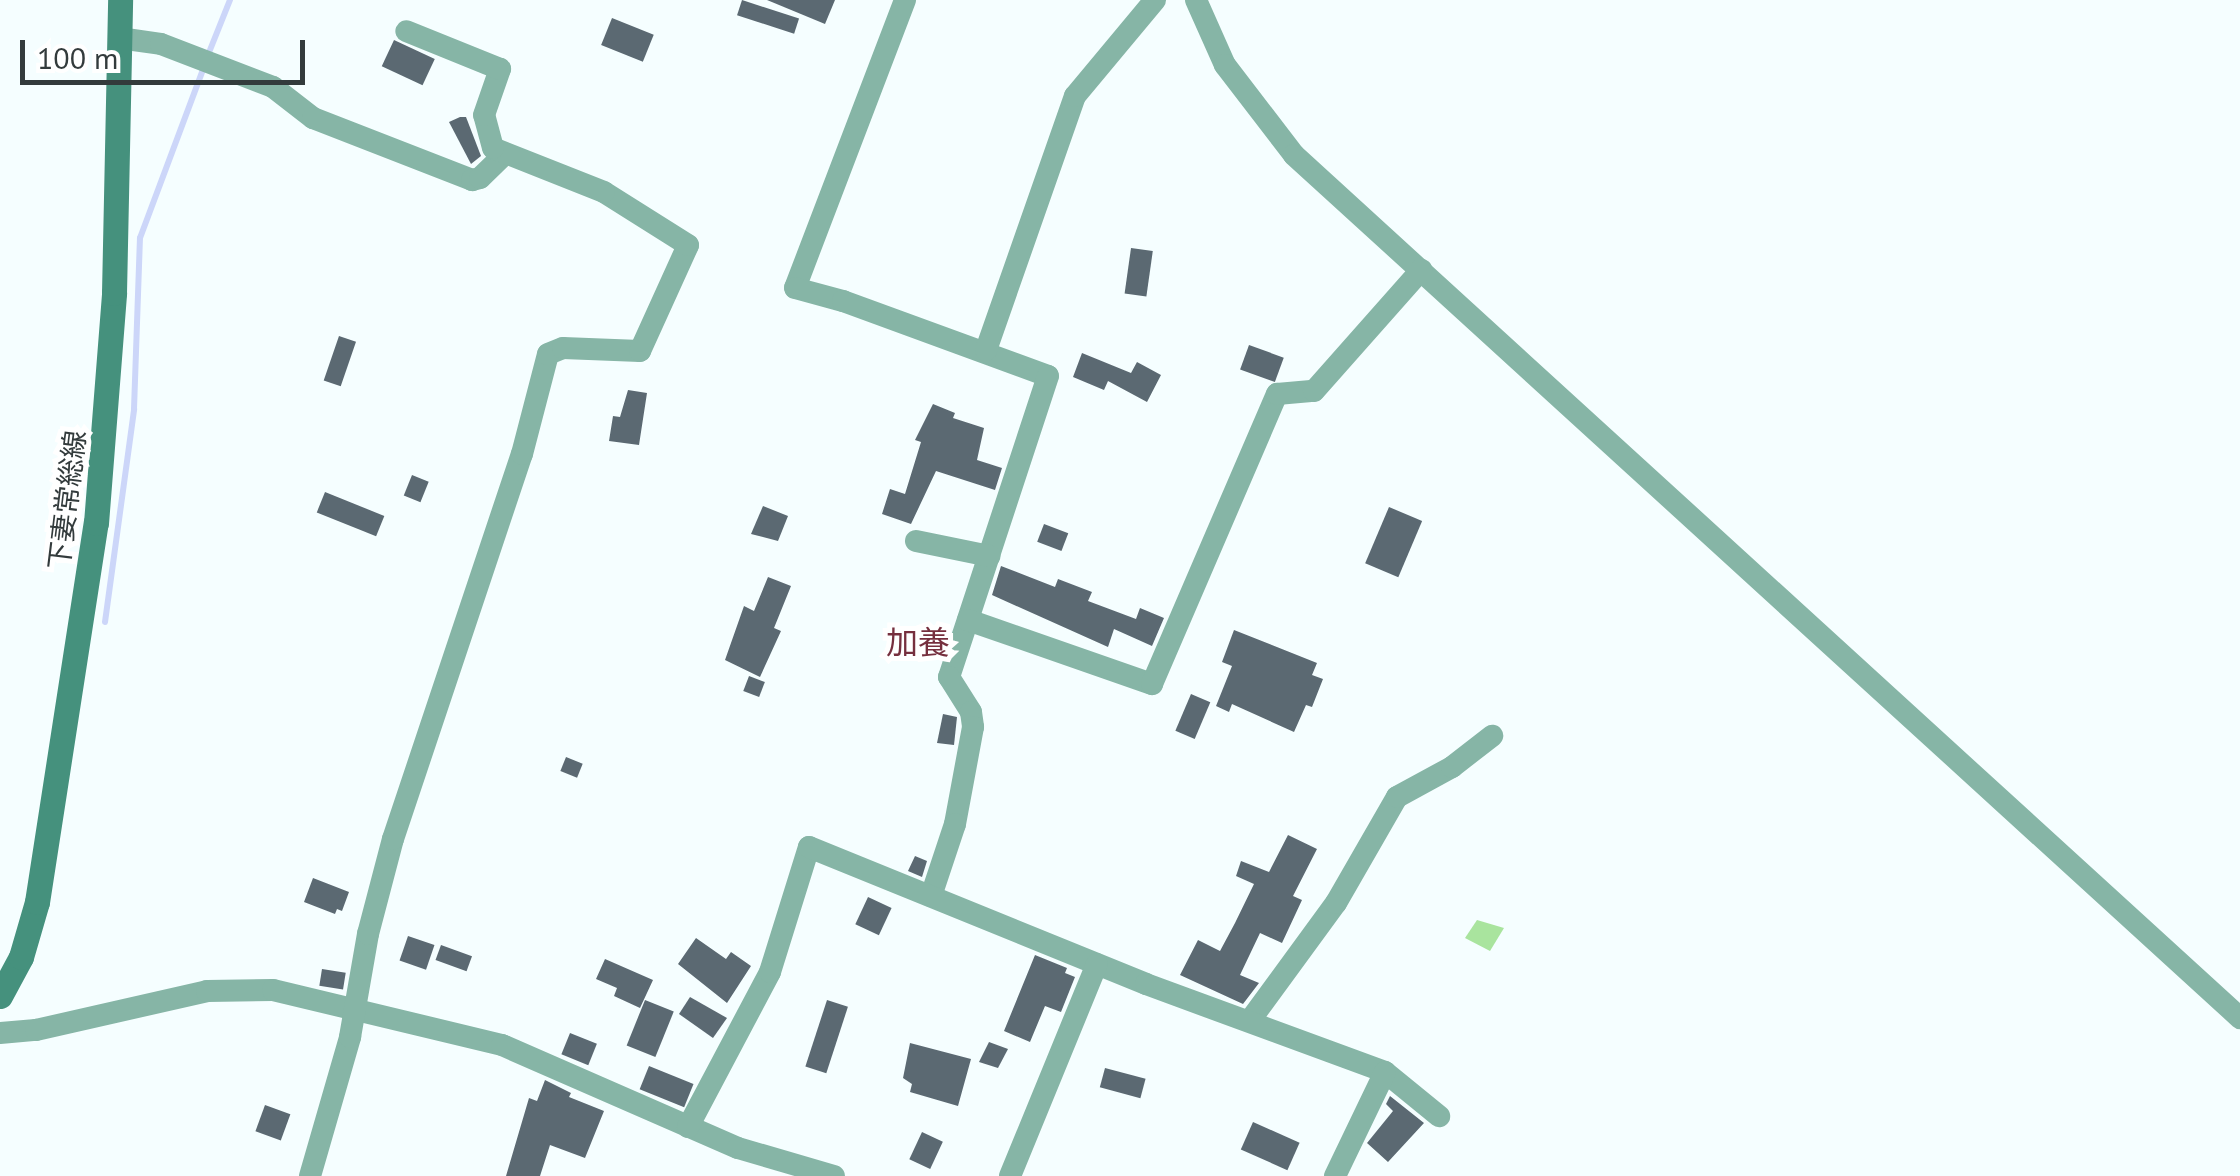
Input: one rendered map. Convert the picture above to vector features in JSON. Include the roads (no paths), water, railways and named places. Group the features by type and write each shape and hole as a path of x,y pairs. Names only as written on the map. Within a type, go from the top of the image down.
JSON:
{"main road":[{"name":"下妻常総線","path":"0,996 21,956 38,902 96,524 114,293 120,0"}],"street":[{"path":"905,0 795,288 986,350 1048,376 949,677 971,712 973,727 955,824 931,896"},
{"path":"986,350 1075,96 1155,0"},
{"path":"1196,0 1225,65 1294,156 2240,1018"},
{"path":"310,1176 355,1007 368,934 393,839 522,454 548,354 563,348 640,351 688,244 604,192 492,148 484,127 500,69 406,31"},
{"path":"119,38 161,44 273,86 313,118 472,180 505,154"},
{"path":"968,620 1152,684 1277,394 1306,394 1323,384 1421,270"},
{"path":"916,541 989,556"},
{"path":"1251,1019 1336,903 1397,797 1452,766 1492,736"},
{"path":"688,1127 770,972 809,847 1097,964 1386,1072 1439,1116"},
{"path":"1010,1176 1097,964"},
{"path":"0,1034 36,1030 206,991 273,990 502,1044 767,1160 834,1176"},
{"path":"1334,1176 1386,1072"}],"waterway":[{"path":"208,55 230,0"},
{"path":"105,622 134,409 140,238 204,67"}],"district":[{"name":"加養","path":"918,642"}]}
